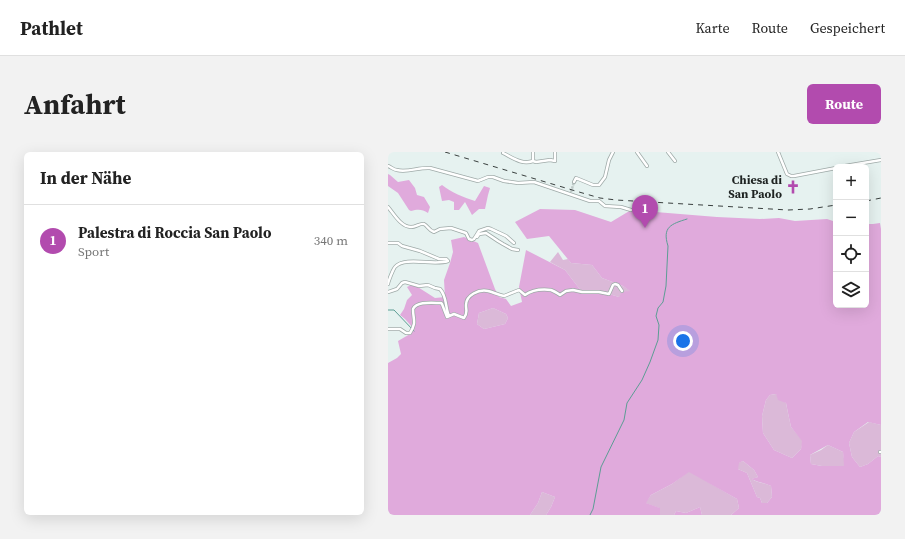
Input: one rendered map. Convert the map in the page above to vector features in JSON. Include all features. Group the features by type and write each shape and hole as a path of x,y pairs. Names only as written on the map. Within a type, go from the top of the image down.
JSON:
{"street":[{"path":"533,152 534,161"},
{"path":"503,153 524,163 528,163 534,161 555,161 555,152"},
{"path":"574,182 576,178 594,185 599,185 605,177 609,158 613,152"},
{"path":"637,152 647,166"},
{"path":"668,152 675,161"},
{"path":"778,152 786,172 791,176 833,169"},
{"path":"857,164 881,160"},
{"path":"388,166 394,170 401,171 430,168 478,181 493,177 504,181 518,183 534,182 571,193 590,201 599,202 605,206 621,207 631,210"},
{"path":"388,207 401,223 409,227 424,224 430,231 434,232 440,229 450,228 466,233 469,239 473,240"},
{"path":"473,240 479,231 488,228 506,236 514,243"},
{"path":"473,240 476,239 479,234 486,233 512,250 518,250"},
{"path":"388,243 398,243 410,249 440,259 446,259 448,261 437,263 410,262 396,266 393,268 388,284"},
{"path":"388,292 397,289 402,283 405,282 419,286 428,285 440,289 443,292 449,316"},
{"path":"388,329 400,329 410,333 414,322 413,309 414,306 418,304 441,303 446,316 448,317 454,314 463,318 466,314 466,304 469,296 482,291 504,296 518,290 524,294 531,291 549,290 560,295 566,291 574,290 609,294 616,284 622,291"}],"shaded area":[{"path":"388,174 398,182 409,180 415,188 417,195 424,197 430,207 428,213 420,210 409,210 398,193 388,186"},
{"path":"442,185 454,193 475,201 484,186 490,188 485,209 479,209 472,215 465,202 459,210 454,210 454,202 449,200 442,201 439,187"},
{"path":"540,209 575,210 611,222 631,210 717,217 760,219 779,218 795,221 827,219 833,221 833,308 869,308 869,224 880,223 881,425 868,422 854,432 849,443 852,457 860,467 868,464 878,456 881,457 881,515 731,515 739,508 737,499 689,472 672,484 651,495 646,503 660,508 660,515 546,515 555,497 542,492 538,503 530,515 388,515 388,363 401,354 398,341 410,334 414,329 400,315 407,300 412,295 407,287 413,284 435,298 445,297 444,280 453,252 451,240 464,237 478,243 499,297 506,299 511,306 522,302 519,287 526,250 565,270 582,292 609,294 619,297 622,292 630,291 623,286 602,278 592,265 571,263 549,236 527,239 515,222","holes":["493,308 506,314 508,318 505,324 484,329 477,324 479,313","776,394 778,400 786,403 791,427 802,441 801,449 792,458 774,450 763,433 762,416 766,400 770,395","828,445 843,452 844,466 822,466 811,464 810,455","743,461 754,470 758,477 751,479 771,486 772,497 767,503 762,503 760,498 757,497 747,473 738,469 739,463"]},
{"path":"558,252 563,260 568,259 571,263 592,265 602,278 623,286 631,291 619,297 609,294 582,292 565,270 550,262"},
{"path":"493,308 506,314 508,318 505,324 484,329 477,324 479,313"},
{"path":"776,394 786,403 791,427 803,441 801,449 792,458 774,450 763,433 762,416 766,400 770,395"},
{"path":"869,422 881,425 881,457 878,456 868,464 860,467 852,457 849,443 854,432"},
{"path":"828,445 843,452 845,466 822,466 811,464 810,455"},
{"path":"743,461 754,470 758,477 752,479 771,486 772,497 767,503 762,503 760,498 757,497 747,473 738,469 738,463"},
{"path":"689,471 737,499 739,508 731,515 702,515 700,507 686,513 676,511 674,515 660,515 659,508 645,503 651,495 672,484"},
{"path":"542,492 555,497 551,507 546,515 530,515 538,503"},
{"path":"700,507 702,515 674,515 676,511 686,513"}],"waterway":[{"path":"590,515 593,509 601,467 624,420 627,403 642,380 658,340 659,325 656,316 658,308 663,302 666,286 668,246 666,240 667,230 672,225 687,219"},
{"path":"388,310 394,310 414,331"}],"tunnel":[{"path":"571,192 574,182"}],"railway":[{"path":"445,152 600,198 788,210 810,209 833,205"},
{"path":"869,200 881,198"}],"place":[{"name":"Chiesa di San Paolo","path":"793,187"},
{"name":"Palestra di Roccia San Paolo","path":"645,228"}]}
